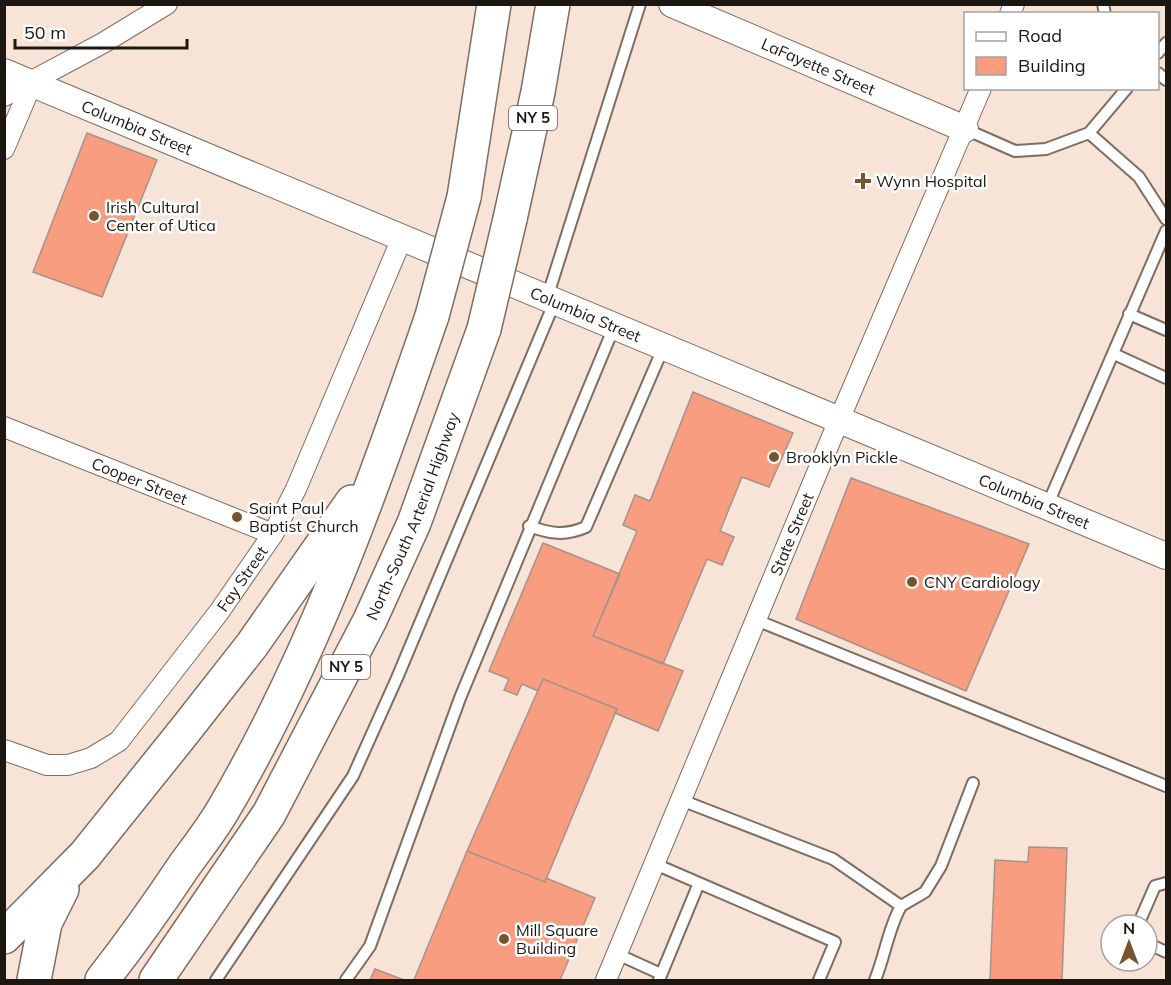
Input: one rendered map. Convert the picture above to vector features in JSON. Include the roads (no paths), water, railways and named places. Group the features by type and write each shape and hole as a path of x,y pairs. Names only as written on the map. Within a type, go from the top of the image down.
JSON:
{"highway":[{"name":"NY 5","path":"102,981 132,942 222,812 265,733 306,649 382,462 432,316 464,197 494,4"},
{"name":"North-South Arterial Highway","path":"156,980 269,814 370,620 414,523 484,329 538,92 552,10"},
{"path":"34,981 45,923 62,890 85,855 252,645 382,462"},
{"path":"4,937 85,855"}],"street":[{"path":"4,96 32,83 167,4"},
{"name":"LaFayette Street","path":"672,4 965,129"},
{"name":"Columbia Street","path":"4,72 1167,556"},
{"path":"4,149 32,83"},
{"name":"State Street","path":"606,981 839,420 980,90"},
{"name":"Fay Street","path":"14,754 47,765 68,765 91,758 119,741 219,612 273,534 296,489 402,238"},
{"name":"Cooper Street","path":"4,427 273,534"}],"lane":[{"path":"216,981 352,776 401,668 551,300 640,4"},
{"path":"965,129 1015,151 1046,149 1089,133 1125,90"},
{"path":"1089,133 1139,177 1167,219"},
{"path":"1047,506 1167,231"},
{"path":"1129,314 1167,330"},
{"path":"346,981 370,946 460,698 529,526 614,326"},
{"path":"529,526 551,534 570,534 586,527 663,346"},
{"path":"1114,354 1167,378"},
{"path":"756,620 1167,786"},
{"path":"875,981 888,945 891,924 901,906 925,892 941,866 973,783"},
{"path":"681,800 833,859 901,906"},
{"path":"654,864 835,942 819,981"},
{"path":"617,954 660,977 699,883"},
{"path":"1143,913 1155,886 1167,883"}],"place":[{"name":"Wynn Hospital","path":"863,181"},
{"name":"Irish Cultural Center of Utica","path":"94,216"},
{"name":"Brooklyn Pickle","path":"774,457"},
{"name":"Saint Paul Baptist Church","path":"237,517"},
{"name":"CNY Cardiology","path":"912,582"},
{"name":"Mill Square Building","path":"504,939"}]}
